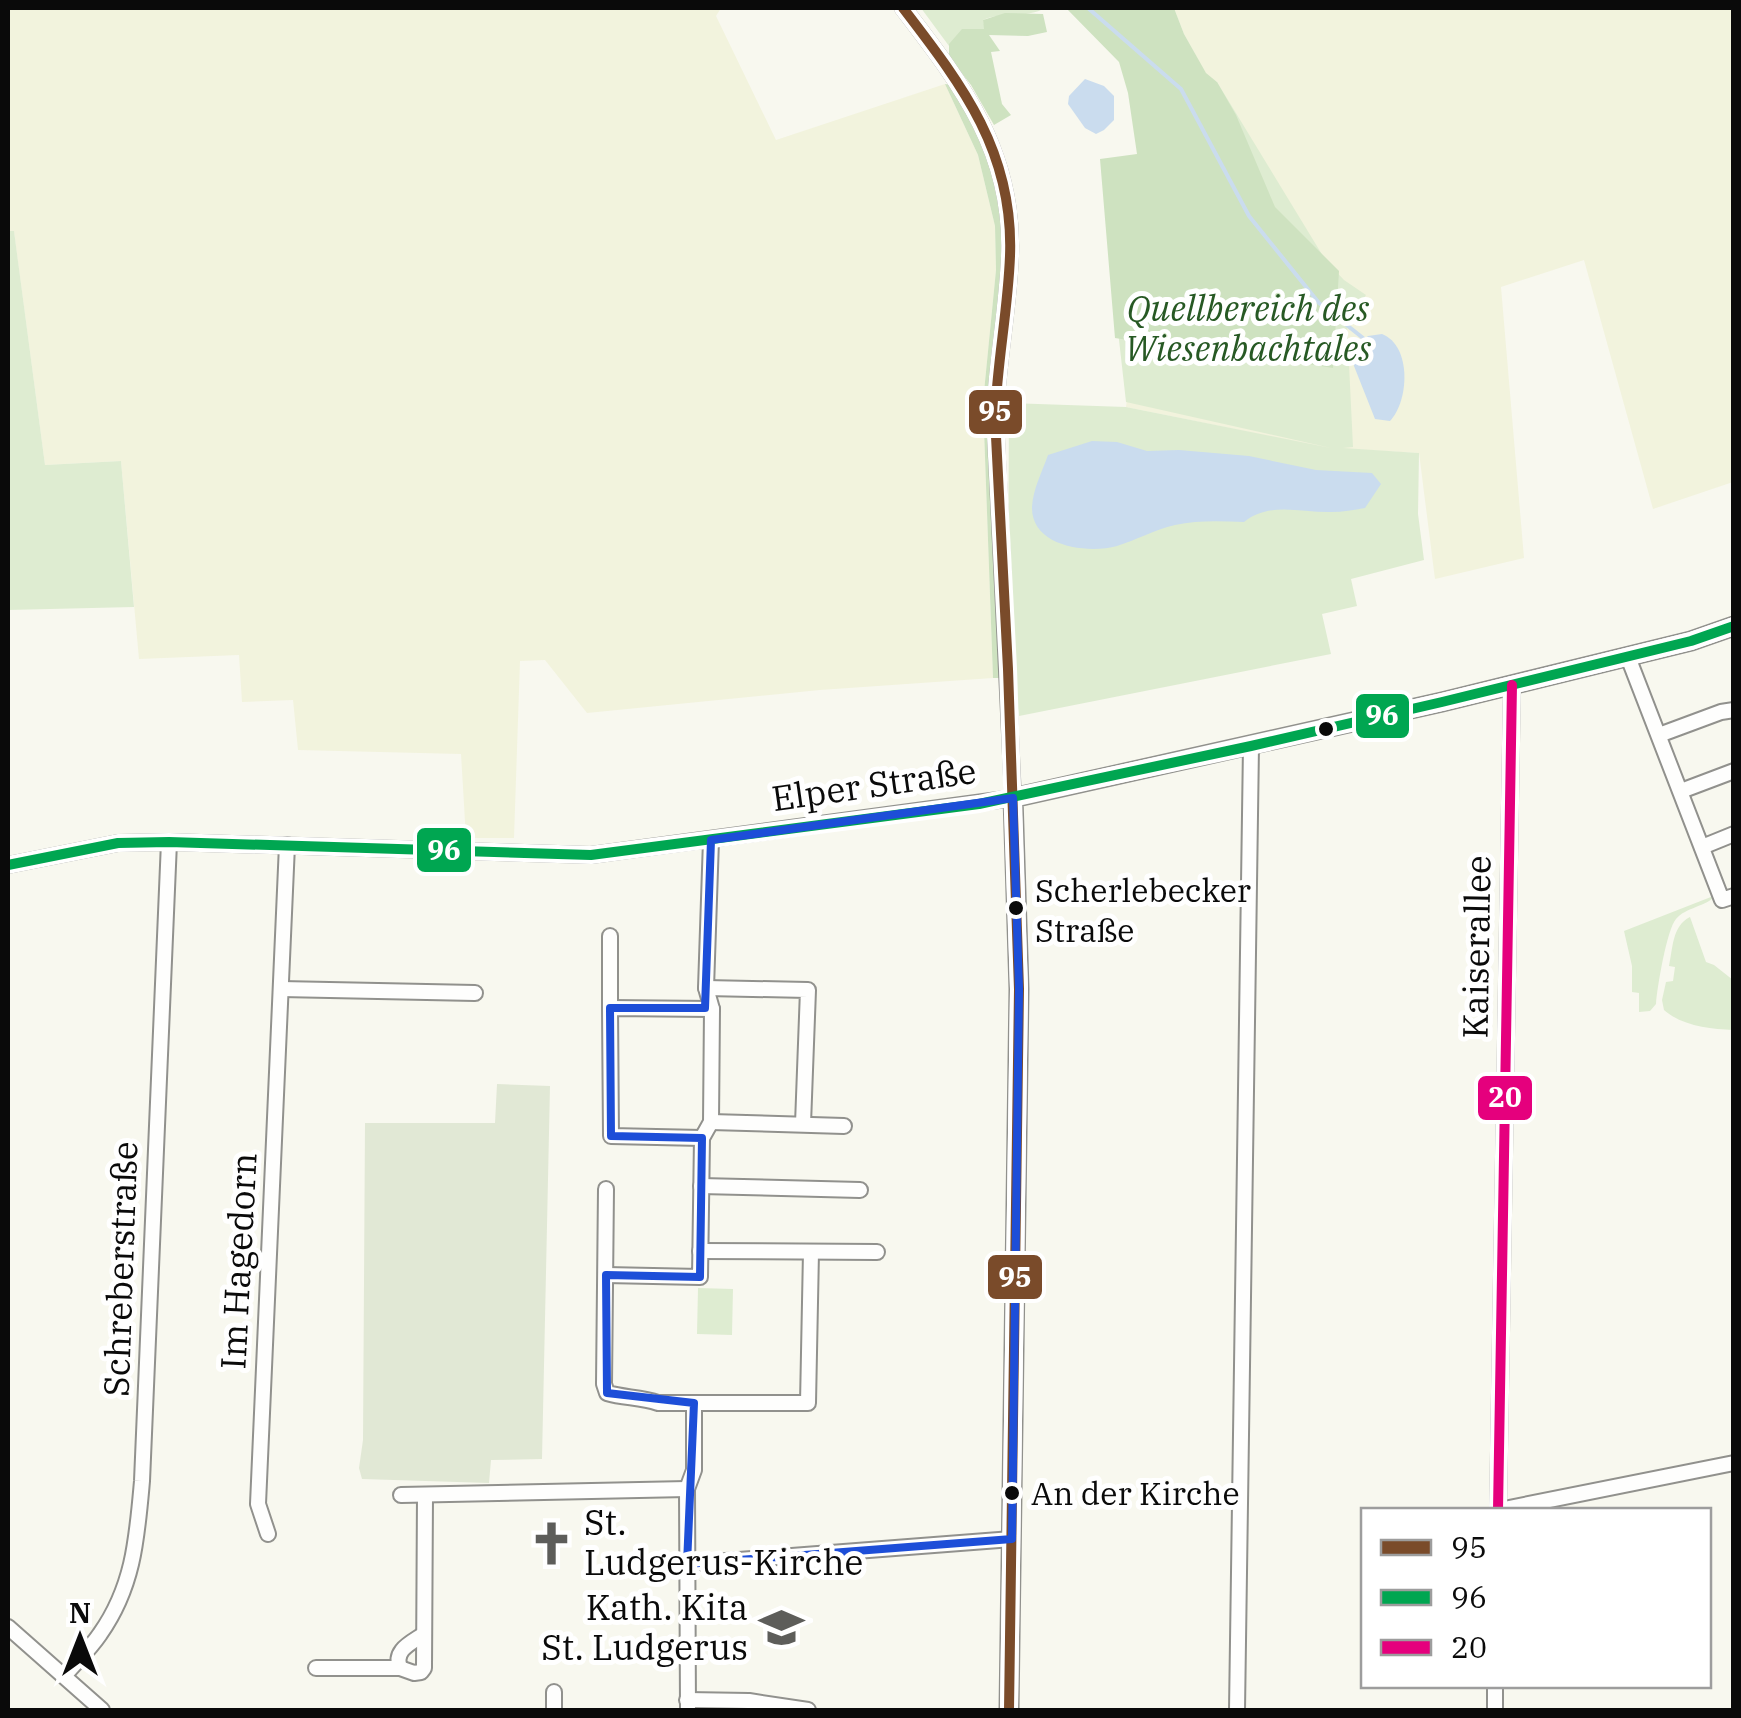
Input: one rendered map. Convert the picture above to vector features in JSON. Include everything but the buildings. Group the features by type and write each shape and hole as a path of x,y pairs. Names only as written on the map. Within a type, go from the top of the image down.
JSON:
{"street":[{"path":"903,8 955,77 986,131 1008,205 1010,256 995,417 1019,1006 1010,1710"},
{"name":"Elper Straße","path":"8,864 118,843 590,855 711,840 1012,798 1512,685 1734,626"},
{"path":"1628,656 1722,900 1734,896"},
{"name":"Kaiserallee","path":"1498,1508 1512,685"},
{"path":"1660,735 1734,710"},
{"path":"1237,1710 1251,746"},
{"path":"1681,791 1734,771"},
{"path":"1702,847 1734,834"},
{"path":"606,1275 700,1276 702,1138 711,1122 712,1008 706,988 711,840"},
{"name":"Schreberstraße","path":"64,1676 99,1636 116,1608 136,1548 169,842"},
{"name":"Im Hagedorn","path":"268,1534 258,1504 287,845"},
{"path":"610,936 611,1136 702,1138"},
{"path":"281,988 476,993"},
{"path":"706,988 808,990 803,1124"},
{"path":"610,1008 712,1008"},
{"path":"711,1122 844,1126"},
{"path":"701,1186 860,1190"},
{"path":"606,1189 604,1384 616,1396 640,1396 658,1402 808,1403 812,1252"},
{"path":"700,1251 877,1252"},
{"path":"694,1403 694,1470 687,1490 687,1705 749,1700 808,1710"},
{"path":"1508,1508 1734,1463"},
{"path":"401,1496 687,1490"},
{"path":"316,1668 400,1668 420,1672 424,1668 424,1496"},
{"path":"687,1564 1012,1539"},
{"path":"8,1627 102,1710"},
{"path":"400,1668 399,1654 424,1634"},
{"path":"554,1692 554,1710"}],"highlighted area":[{"path":"1013,798 1019,989 1012,1539 687,1564 694,1403 607,1393 606,1275 700,1277 702,1138 611,1136 610,1008 705,1008 711,840"}],"green space":[{"path":"8,8 721,8 716,16 776,140 945,84 978,155 995,226 996,270 983,402 993,678 587,713 545,660 520,661 514,838 466,838 461,754 298,750 293,700 242,702 239,655 139,659 121,461 45,465 14,232 8,231"},
{"path":"921,8 1045,8 983,20 985,29 949,46"},
{"name":"Quellbereich des Wiesenbachtales","path":"1066,8 1174,8 1206,73 1217,82 1236,115 1275,207 1339,271 1333,368 1135,336 1134,341 1115,338 1100,159 1137,154 1128,93 1119,62"},
{"path":"1174,8 1733,8 1733,482 1653,509 1584,260 1501,287 1524,558 1435,579 1419,453 1328,448 1126,407 1135,336 1275,207 1236,115 1217,82 1206,74"},
{"path":"1005,13 1043,14 1047,32 1028,36 989,35 1000,51 991,52 1002,104 1011,115 994,125 949,57 949,44 962,29 984,29 983,20"},
{"path":"1217,82 1326,261 1366,295 1347,323 1353,447 1343,448 1419,453 1418,514 1424,560 1351,579 1357,606 1322,614 1331,654 1019,716 1010,599 1009,403 1126,407 1331,448 1126,402 1110,260"},
{"path":"945,84 952,85 973,116 990,157 1004,216 991,392 1001,678 993,678 983,402 996,270 995,226 978,155"},
{"path":"8,231 14,231 45,465 121,461 134,607 8,610"},
{"path":"1716,895 1676,919 1666,946 1656,1004 1650,1011 1639,1012 1639,993 1632,992 1632,966 1624,931"},
{"path":"1690,917 1706,962 1733,980 1733,1030 1688,1023 1664,1010 1666,982 1673,981 1675,967 1669,966 1674,938"},
{"path":"497,1084 550,1086 542,1459 491,1460 489,1483 362,1479 359,1468 363,1440 365,1123 495,1123"},
{"path":"698,1288 733,1289 732,1335 697,1334"}],"water":[{"path":"1085,79 1104,86 1114,96 1114,120 1096,134 1085,128 1068,104 1069,96"},
{"path":"1382,334 1392,340 1403,362 1404,388 1390,421 1375,419 1354,366 1354,349 1368,336"},
{"path":"1092,441 1117,442 1147,451 1249,456 1316,470 1372,473 1381,484 1365,508 1332,512 1275,510 1244,522 1183,523 1117,546 1077,548 1041,531 1032,507 1048,455"}],"waterway":[{"path":"1088,8 1181,89 1249,216 1319,303 1363,338"}],"transit line":[{"name":"95","path":"903,8 980,122 1003,184 1009,219 1009,276 995,417 1019,989 1009,1710"},
{"name":"96","path":"8,865 118,843 169,842 591,855 979,804 1442,702 1691,641 1734,626"},
{"name":"20","path":"1498,1508 1512,685"}],"place":[{"name":"Scherlebecker Straße","path":"1016,908"},
{"name":"An der Kirche","path":"1012,1493"},
{"name":"St. Ludgerus-Kirche","path":"551,1543"},
{"name":"Kath. Kita St. Ludgerus","path":"781,1628"}]}
